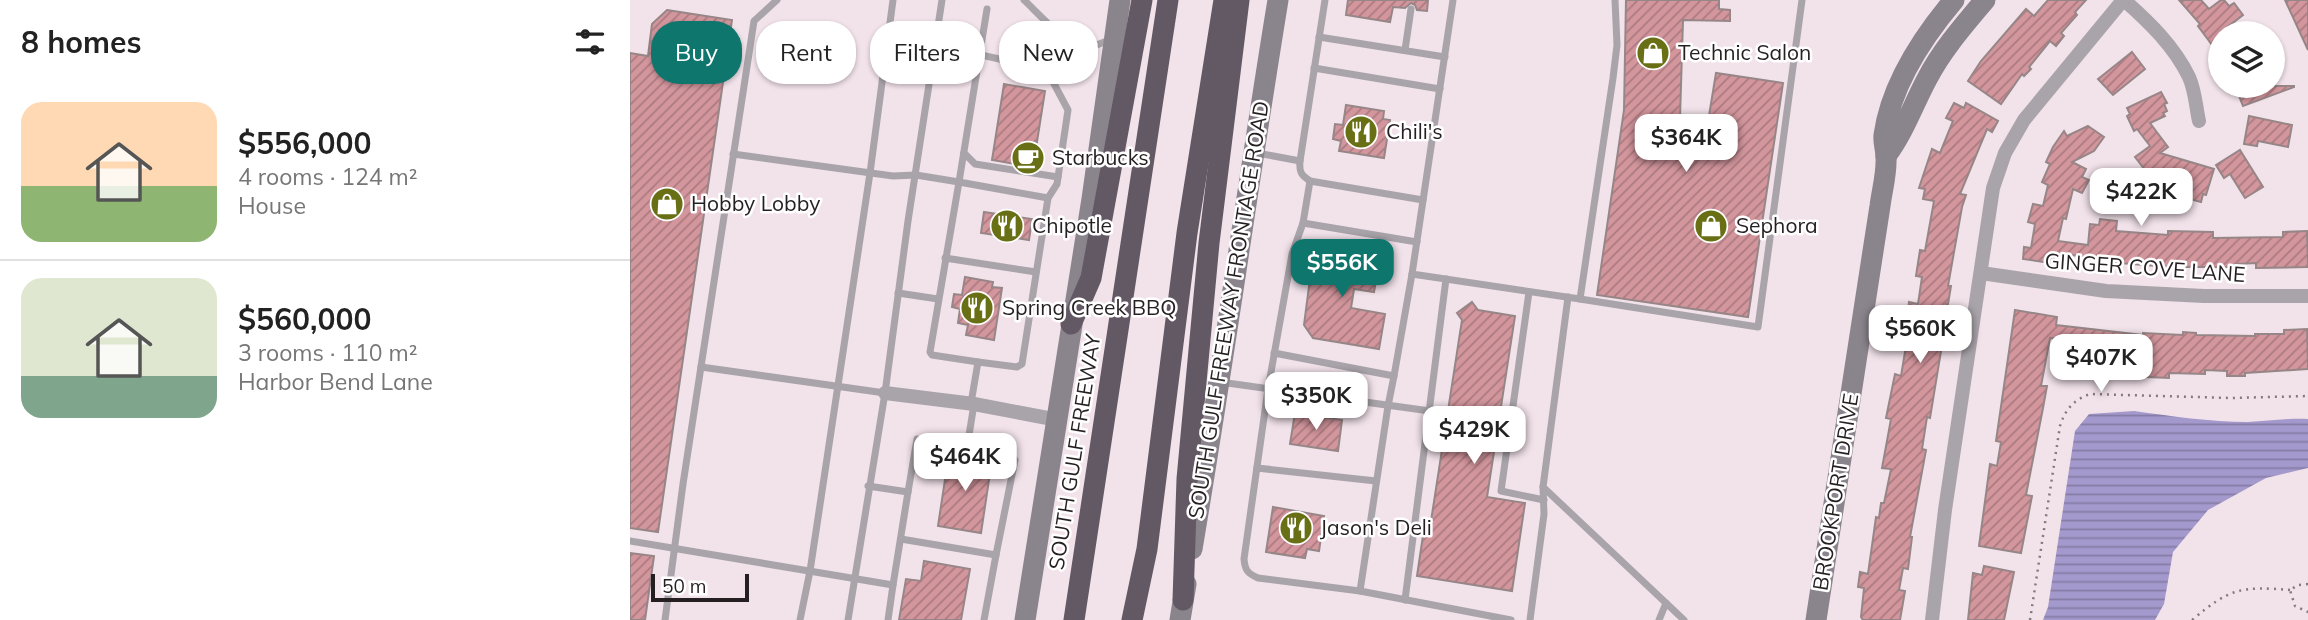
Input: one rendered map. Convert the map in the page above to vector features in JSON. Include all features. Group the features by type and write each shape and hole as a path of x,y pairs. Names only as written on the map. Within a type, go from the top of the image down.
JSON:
{"highway":[{"path":"1071,324 1091,278 1142,0"},
{"name":"SOUTH GULF FREEWAY","path":"1073,620 1168,0"},
{"path":"1132,620 1147,549 1187,233 1224,0"},
{"path":"1181,610 1187,479 1208,257 1239,0"}],"main road":[{"path":"1026,620 1071,324 1093,200 1119,0"},
{"name":"SOUTH GULF FREEWAY FRONTAGE ROAD","path":"1181,610 1220,382 1278,0"},
{"name":"BROOKPORT DRIVE","path":"1816,620 1886,156 1883,139 1889,112 1909,65 1930,29 1954,0"},
{"name":"BROOKPORT DRIVE","path":"1886,156 1901,137 1937,61 1985,0"}],"street":[{"path":"1932,620 1945,510 1993,188 2005,153 2024,120 2124,0 2147,20 2170,46 2190,79 2199,121"},
{"name":"GINGER COVE LANE","path":"1981,273 2106,291 2204,296 2308,296"},
{"path":"885,393 973,404 1058,420"}],"lane":[{"path":"665,620 754,21 777,0"},
{"path":"800,620 838,388 893,0"},
{"path":"939,21 942,0"},
{"path":"1024,0 1069,41 1081,47 1097,45 1114,38"},
{"path":"1325,0 1299,170 1310,181 1423,200"},
{"path":"1360,591 1453,0"},
{"path":"1580,299 1614,78 1617,45 1615,0"},
{"path":"1412,274 1758,327 1802,0"},
{"path":"985,21 986,9"},
{"path":"1405,50 1411,9"},
{"path":"1320,37 1445,57"},
{"path":"976,84 930,352 932,355 1017,368 1022,364 1048,198 1057,184 1068,110 1052,80 1040,68 985,56"},
{"path":"1314,68 1440,89"},
{"path":"848,620 885,393 930,84"},
{"path":"1253,152 1300,161"},
{"path":"964,153 975,164 1058,177"},
{"path":"733,155 893,176 916,175 1048,198"},
{"path":"1310,181 1303,223 1292,254 1268,389 1244,559 1245,569 1258,578 1360,591 1511,620"},
{"path":"1303,223 1417,242"},
{"path":"945,258 1036,272"},
{"path":"1405,600 1446,279"},
{"path":"1530,292 1501,491 1544,500"},
{"path":"898,293 938,299"},
{"path":"1530,620 1544,514 1543,487 1568,297"},
{"path":"1275,353 1394,376"},
{"path":"967,448 978,362"},
{"path":"701,367 885,393"},
{"path":"1220,382 1430,411"},
{"path":"888,620 917,439 1011,456 1015,460 984,620"},
{"path":"1257,468 1376,481"},
{"path":"868,485 908,492"},
{"path":"1543,487 1684,620"},
{"path":"901,538 996,555"},
{"path":"630,541 893,585"},
{"path":"1659,620 1665,603"}],"path":[{"path":"2030,620 2060,426 2066,410 2073,403 2090,394 2231,398 2308,396"},
{"path":"2192,620 2221,596 2234,591 2290,590 2298,585 2308,584"},
{"path":"2290,590 2295,606 2308,612"}],"shaded area":[{"path":"2134,411 2234,422 2308,419 2308,468 2266,478 2208,510 2173,552 2164,604 2155,620 2043,620 2048,607 2075,431 2089,414"}],"building":[{"path":"1348,0 1428,0 1427,11 1417,10 1411,3 1405,8 1393,7 1390,22 1346,15"},
{"path":"1626,0 1719,0 1719,9 1730,10 1730,21 1683,20 1680,118 1708,122 1716,73 1783,83 1748,317 1597,295 1624,110"},
{"path":"2048,0 2086,0 2061,33 2064,36 2056,46 2050,41 2029,67 2031,69 2024,76 2022,74 2001,104 1968,81 1981,61 2026,9 2034,16"},
{"path":"2179,0 2201,0 2209,9 2224,0 2229,6 2234,3 2243,15 2235,21 2208,21 2208,40 2198,26 2200,24"},
{"path":"2285,0 2308,0 2308,50"},
{"path":"667,10 732,20 732,21 655,21"},
{"path":"651,32 651,84 723,84 658,532 630,528 630,53 648,56"},
{"path":"2132,52 2145,69 2113,95 2098,79"},
{"path":"1004,84 1045,91 1033,167 992,160"},
{"path":"2161,92 2167,103 2164,104 2167,111 2163,113 2165,116 2150,123 2168,147 2160,153 2214,169 2201,202 2175,195 2181,174 2165,169 2152,179 2135,157 2150,146 2137,129 2134,131 2127,116 2130,114 2127,108"},
{"path":"2240,98 2264,98 2243,106"},
{"path":"1954,103 1964,108 1966,103 1998,121 1992,132 1987,129 1960,194 1966,195 1948,286 1951,286 1948,304 1943,319 1940,318 1936,338 1943,339 1922,449 1926,450 1910,537 1908,569 1903,568 1899,590 1905,591 1900,620 1863,620 1864,588 1858,587 1860,572 1868,574 1876,517 1879,518 1881,503 1884,503 1891,469 1882,468 1891,419 1886,418 1895,374 1901,376 1906,346 1897,344 1897,320 1907,321 1909,302 1918,304 1922,277 1916,276 1920,250 1925,251 1934,201 1923,199 1925,189 1919,188 1932,149 1940,153 1953,121 1946,118"},
{"name":"Chili's","path":"1346,105 1384,111 1383,119 1390,120 1384,158 1339,151 1341,141 1333,139 1335,124 1343,125"},
{"path":"2249,116 2292,125 2288,147 2258,141 2257,146 2244,144"},
{"path":"2088,126 2104,137 2094,151 2072,162 2086,169 2082,177 2089,180 2082,193 2073,189 2058,241 2088,245 2090,224 2099,225 2100,219 2117,221 2116,231 2168,235 2168,231 2213,232 2213,238 2283,237 2283,232 2307,231 2308,267 2256,268 2256,263 2236,264 2236,267 2171,267 2094,261 2094,258 2071,255 2065,256 2064,265 2023,259 2024,247 2031,248 2035,224 2028,222 2033,204 2043,206 2048,185 2042,182 2050,164 2046,162 2053,147 2064,131 2067,136"},
{"path":"2240,150 2263,187 2245,198 2230,174 2224,178 2216,165"},
{"name":"Chipotle","path":"984,212 1032,219 1029,240 981,233"},
{"path":"1325,247 1380,257 1374,292 1354,289 1351,308 1385,314 1379,349 1313,338 1304,325 1313,255"},
{"name":"Spring Creek BBQ","path":"965,277 993,282 992,287 1002,288 994,340 966,335 968,325 958,323 960,309 952,307 954,294 962,295"},
{"path":"1472,302 1478,310 1515,316 1487,497 1525,503 1512,591 1417,576 1425,522 1431,521 1462,320 1457,313"},
{"path":"2015,310 2057,317 2056,325 2143,335 2183,335 2183,332 2196,335 2255,336 2307,329 2308,369 2245,373 2245,376 2227,376 2227,371 2205,370 2205,374 2169,373 2169,378 2147,377 2148,373 2077,365 2079,343 2050,338 2041,386 2047,386 2026,495 2032,496 2021,553 1979,546 1990,464 1997,466 2001,442 1996,441"},
{"path":"1295,413 1342,420 1338,451 1290,444"},
{"path":"949,453 992,460 981,533 938,526"},
{"name":"Jason's Deli","path":"1273,507 1324,516 1319,551 1307,549 1305,558 1266,552"},
{"path":"630,553 654,556 645,620 630,620"},
{"path":"924,561 970,569 961,620 899,620 906,579 921,581"},
{"path":"1984,566 2014,572 2004,620 1968,620 1973,573 1982,575"}],"place":[{"name":"Technic Salon","path":"1653,53"},
{"name":"Chili's","path":"1361,132"},
{"name":"Starbucks","path":"1028,158"},
{"name":"Hobby Lobby","path":"667,204"},
{"name":"Chipotle","path":"1007,226"},
{"name":"Sephora","path":"1711,226"},
{"name":"Spring Creek BBQ","path":"977,308"},
{"name":"Jason's Deli","path":"1296,528"}]}
